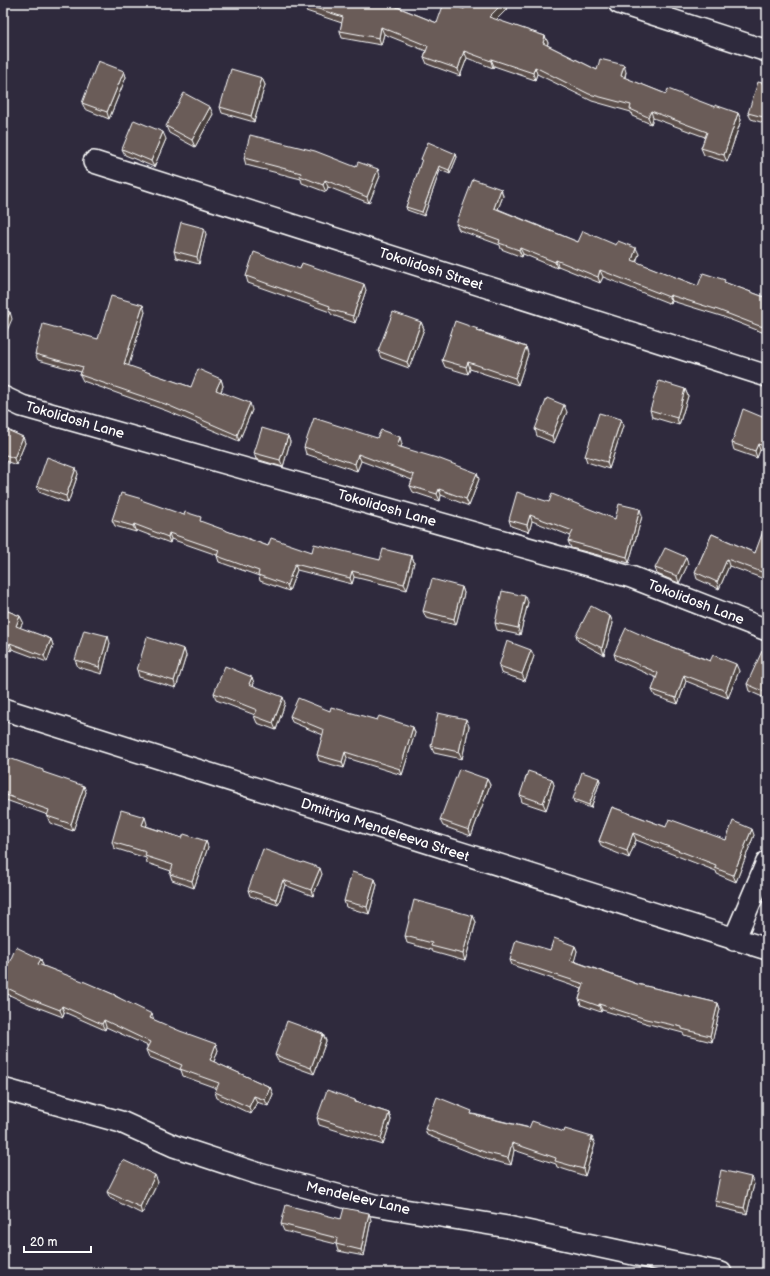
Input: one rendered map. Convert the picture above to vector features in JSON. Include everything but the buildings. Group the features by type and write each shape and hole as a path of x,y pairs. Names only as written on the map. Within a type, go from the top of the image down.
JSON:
{"street":[{"path":"619,3 767,51"},
{"name":"Tokolidosh Street","path":"94,162 767,376"},
{"name":"Tokolidosh Lane","path":"3,397 22,406 631,577 767,630"},
{"name":"Dmitriya Mendeleeva Street","path":"3,709 734,940 767,949"},
{"path":"734,940 767,862"},
{"name":"Mendeleev Lane","path":"3,1089 121,1122 174,1146 259,1174 374,1205 508,1227 722,1273"}]}
